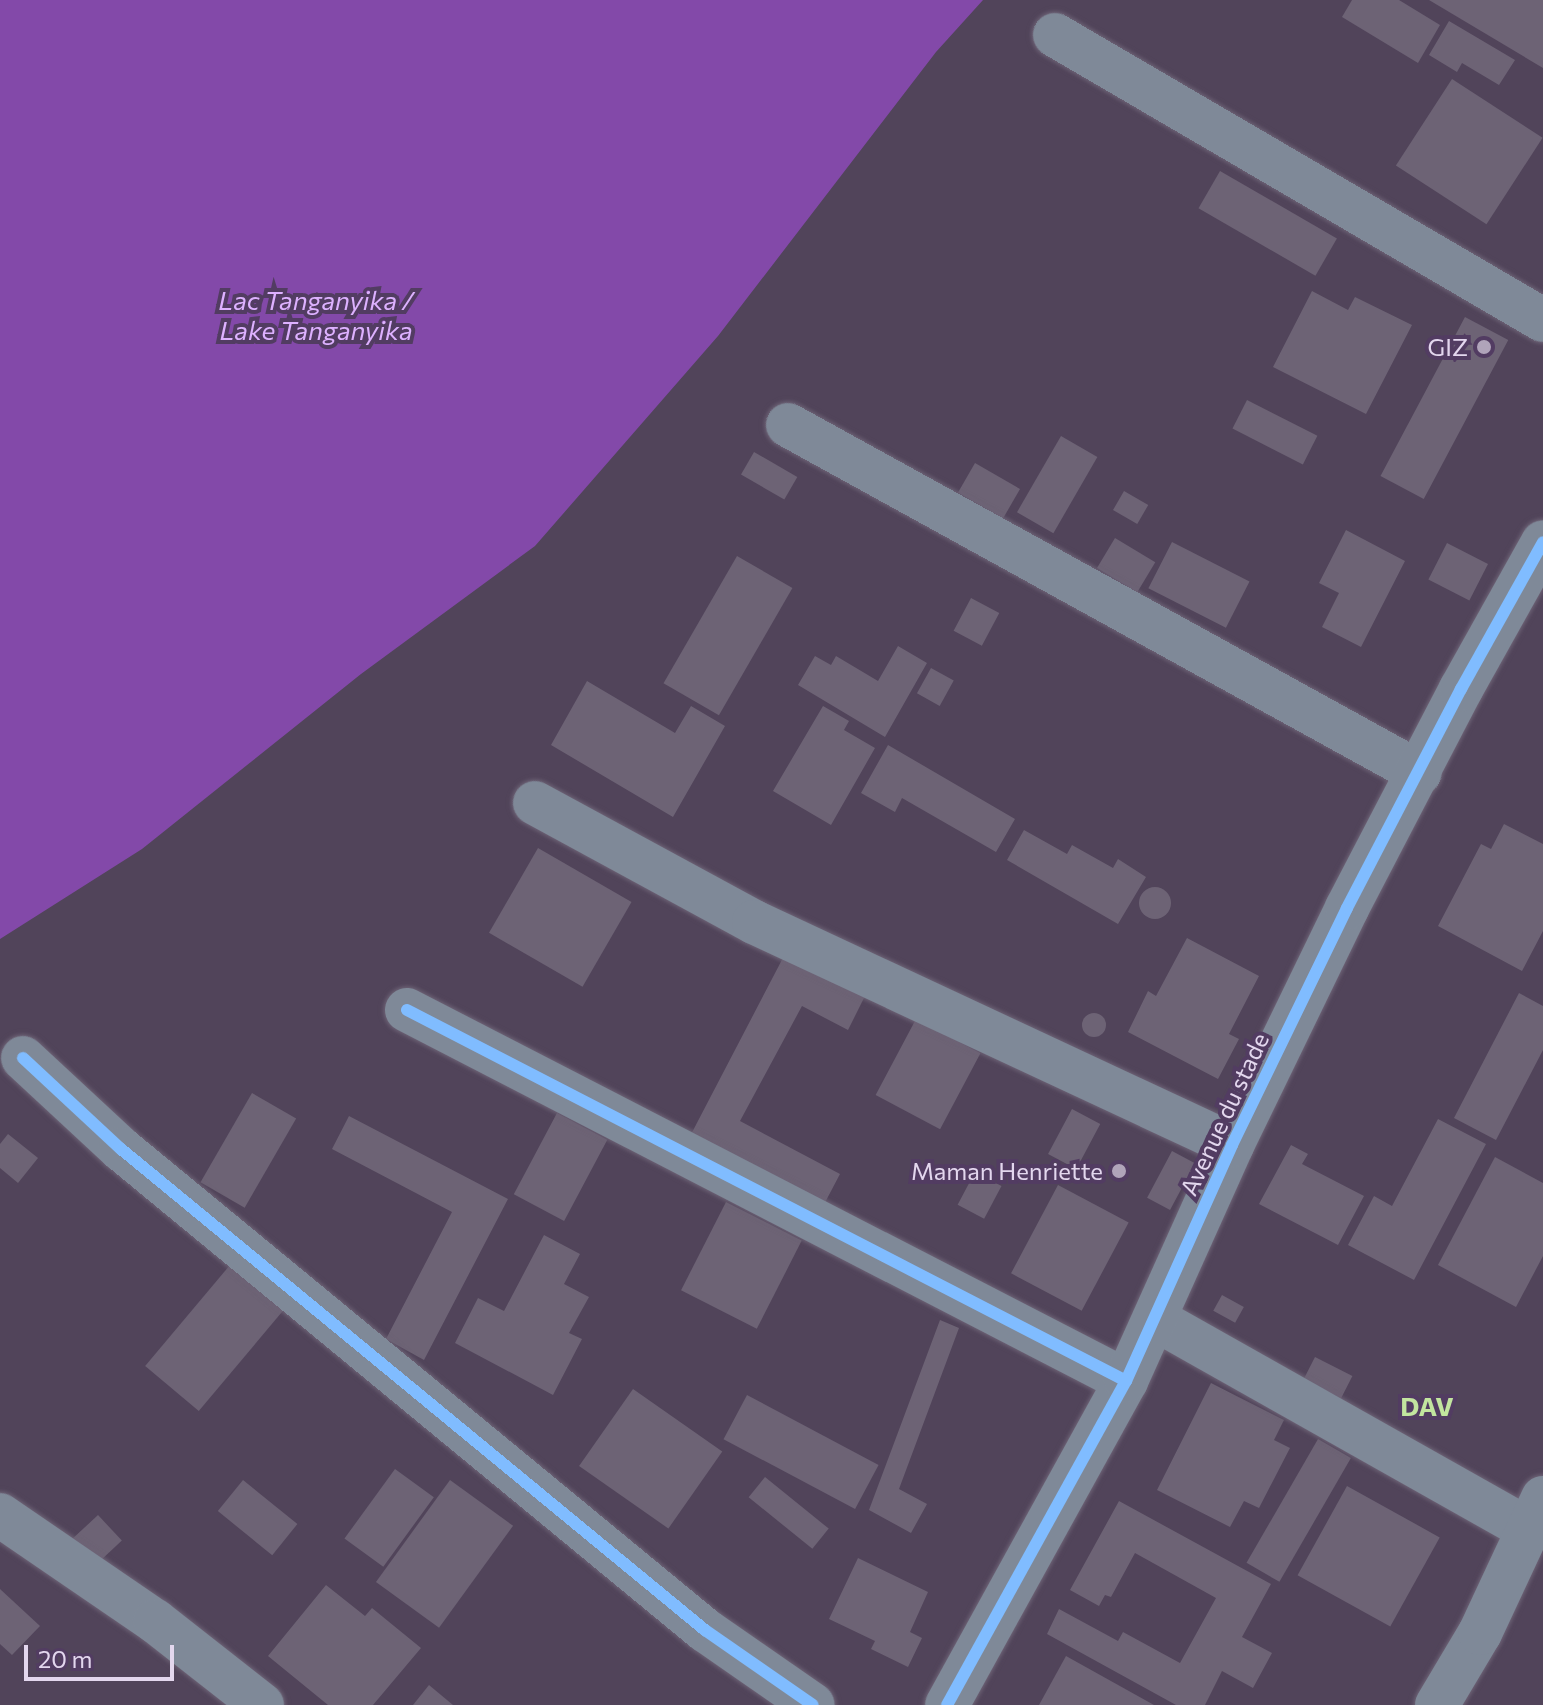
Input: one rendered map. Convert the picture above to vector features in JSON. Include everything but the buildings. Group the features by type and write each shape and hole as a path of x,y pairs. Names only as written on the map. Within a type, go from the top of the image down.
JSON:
{"street":[{"path":"1055,35 1543,320"},
{"path":"788,425 1420,773"},
{"name":"Avenue du stade","path":"947,1705 1126,1381 1232,1145 1347,908 1420,773 1461,689 1543,542"},
{"path":"535,803 754,922 1232,1145"},
{"path":"407,1010 1126,1381"},
{"path":"23,1058 121,1149 705,1630 813,1705"},
{"path":"1155,1319 1535,1514 1480,1633 1437,1705"},
{"path":"0,1515 155,1621 262,1705"}],"water":[{"name":"Lac Tanganyika / Lake Tanganyika","path":"0,0 983,0 936,52 718,336 535,546 361,674 142,849 0,939"}],"cycle path":[{"path":"947,1705 1126,1381 1232,1145 1347,908 1461,689 1543,542"},
{"path":"407,1010 1126,1381"},
{"path":"23,1058 121,1149 705,1630 813,1705"}],"place":[{"name":"GIZ","path":"1484,347"},
{"name":"Maman Henriette","path":"1119,1171"}],"district":[{"name":"DAV","path":"1427,1406"}]}
